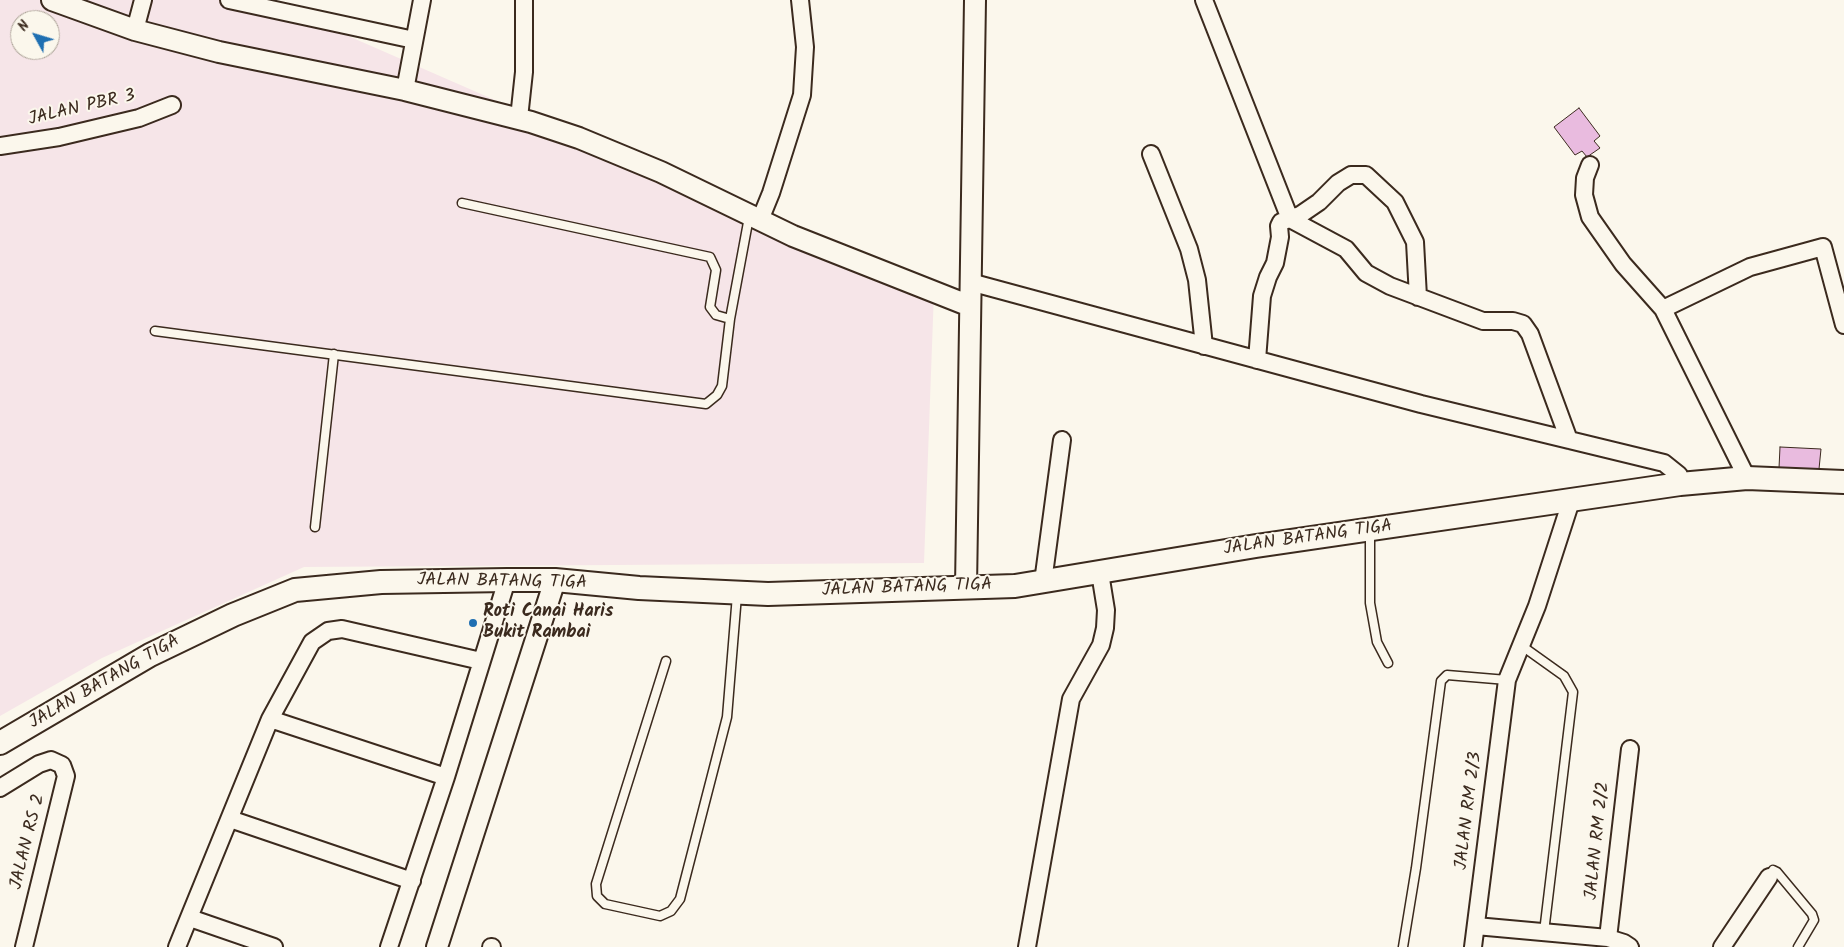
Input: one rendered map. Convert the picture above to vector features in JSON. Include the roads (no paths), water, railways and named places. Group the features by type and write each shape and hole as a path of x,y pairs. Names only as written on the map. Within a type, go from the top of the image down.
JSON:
{"main road":[{"name":"JALAN BATANG TIGA","path":"0,743 150,655 233,615 296,590 381,582 507,580 555,580 639,588 768,594 1015,586 1187,557 1680,484 1747,478 1844,482"}],"street":[{"path":"52,0 135,30 219,52 405,90 518,118 619,154 793,236 970,306"},
{"path":"135,30 143,0"},
{"path":"229,0 414,40"},
{"path":"405,90 422,0"},
{"path":"518,118 524,72 524,0"},
{"path":"754,217 774,184 802,95 805,47 800,0"},
{"path":"966,587 975,0"},
{"path":"1204,0 1290,219 1346,249 1366,273 1390,286 1483,321 1512,321 1522,324 1530,334 1569,440"},
{"name":"JALAN PBR 3","path":"0,146 59,137 140,118 172,105"},
{"path":"1151,154 1191,257 1197,280 1204,346"},
{"path":"1590,165 1585,178 1584,195 1590,217 1623,264 1663,309 1747,478"},
{"path":"1257,360 1262,296 1275,263 1281,222 1300,215 1319,202 1338,182 1351,175 1366,176 1396,202 1414,242 1418,297"},
{"path":"1663,309 1750,267 1823,246 1844,325"},
{"path":"970,282 1257,360 1664,463 1679,475 1680,484"},
{"path":"1043,582 1062,440"},
{"name":"JALAN RM 2/3","path":"1473,947 1507,680 1522,646 1571,501"},
{"path":"1027,947 1071,699 1102,645 1106,610 1100,573"},
{"path":"389,947 446,776 507,580"},
{"path":"437,947 555,580"},
{"path":"177,947 270,719 312,642 328,631 342,629 481,661"},
{"path":"270,719 446,776"},
{"name":"JALAN RM 2/2","path":"1608,938 1630,749"},
{"name":"JALAN RS 2","path":"0,788 39,764 52,760 62,765 66,776 24,947"},
{"path":"230,819 412,881"},
{"path":"1722,947 1769,877"},
{"path":"190,918 274,947"},
{"path":"1476,926 1608,938 1630,947"}],"lane":[{"path":"462,203 710,257 716,270 710,307 716,316 730,319"},
{"path":"155,331 706,404 718,395 722,386 730,319 754,217"},
{"path":"315,527 334,354"},
{"path":"1370,530 1370,603 1376,642 1388,663"},
{"path":"666,661 596,884 597,896 605,904 660,916 671,911 680,899 727,717 737,593"},
{"path":"1522,646 1564,676 1572,692 1544,932"},
{"path":"1403,947 1416,868 1441,681 1447,675 1507,680"},
{"path":"1769,877 1775,870 1812,914 1814,920 1798,947"}],"place":[{"name":"Roti Canai Haris Bukit Rambai","path":"473,623"}]}
